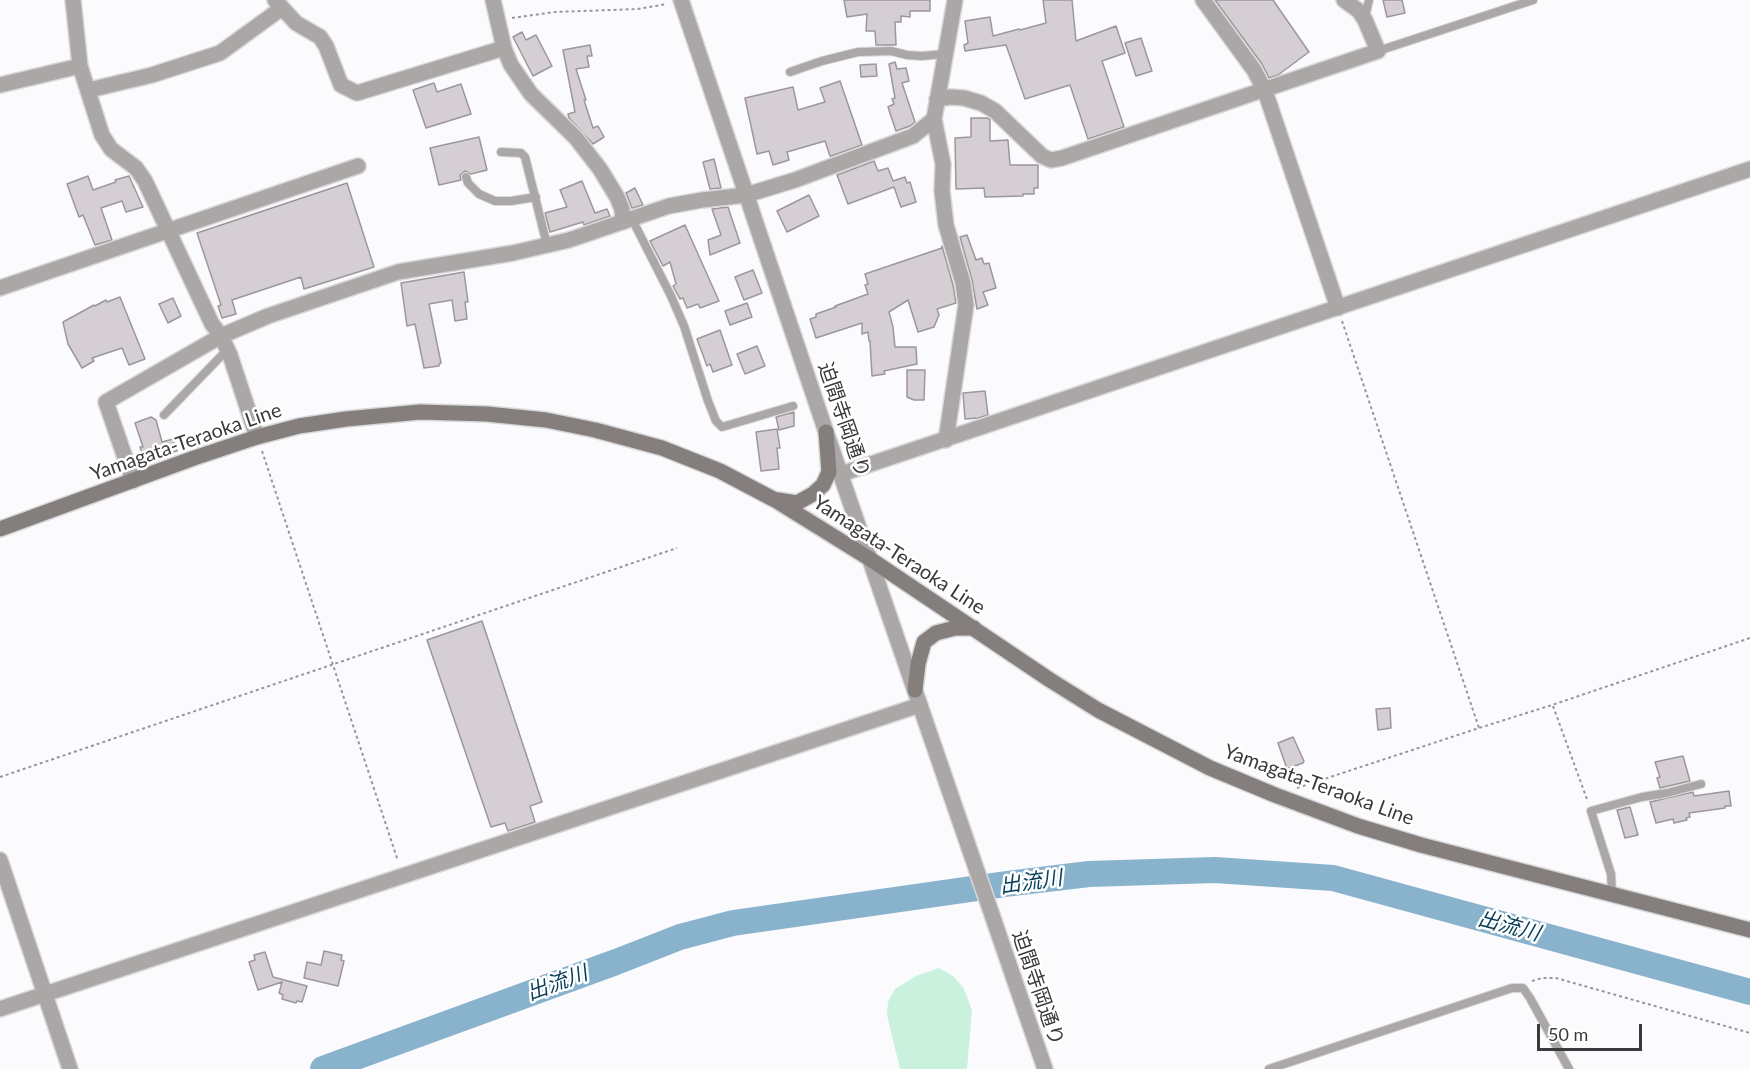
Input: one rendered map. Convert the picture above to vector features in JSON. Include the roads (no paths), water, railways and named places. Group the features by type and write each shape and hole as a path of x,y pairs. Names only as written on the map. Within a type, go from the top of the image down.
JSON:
{"main road":[{"name":"Yamagata-Teraoka Line","path":"0,529 194,458 299,426 420,412 487,414 546,420 596,430 662,448 720,471 775,500 870,559 1098,710 1210,768 1358,826 1421,845 1750,930"},
{"path":"775,500 797,503 823,485 829,471 826,432"},
{"path":"915,690 918,664 924,642 936,633 955,628 974,628"}],"street":[{"path":"73,0 80,66 102,135 111,149 136,168 146,181 212,324 224,343 257,437"},
{"path":"493,0 504,48 511,65 531,94 576,138 600,169 628,220"},
{"path":"946,440 966,305 963,284 946,225 942,191 943,164 934,119 955,0"},
{"path":"1203,0 1254,70 1265,91 1338,308"},
{"path":"937,99 964,98 981,103 995,111 1042,156 1051,160 1062,158 1378,51 1365,20 1359,11 1344,0"},
{"name":"迫間寺岡通り","path":"676,1 747,195 1045,1069"},
{"path":"89,90 152,75 220,53 279,4 296,23 320,37 326,46 341,85 357,93 504,48"},
{"path":"0,85 80,66"},
{"path":"133,481 106,402 224,343 268,316 398,272 513,253 569,240 669,206 747,195 795,180 913,136 934,119"},
{"path":"0,288 358,166"},
{"path":"841,474 1750,169"},
{"path":"0,1009 920,705"},
{"path":"0,860 70,1069"}],"lane":[{"path":"1365,20 1369,0"},
{"path":"1378,51 1533,0"},
{"path":"790,72 858,52 891,51 921,56 945,54"},
{"path":"501,152 521,153 525,157 547,245"},
{"path":"465,177 479,194 495,201 510,201 536,196"},
{"path":"628,220 671,296 684,326 716,421 722,427 793,406"},
{"path":"164,415 224,343"},
{"path":"1612,893 1611,874 1591,811 1701,784"},
{"path":"1269,1069 1512,988 1523,988 1569,1069"}],"waterway":[{"name":"出流川","path":"323,1069 680,937 733,923 1089,874 1215,870 1333,878 1750,992"}]}
